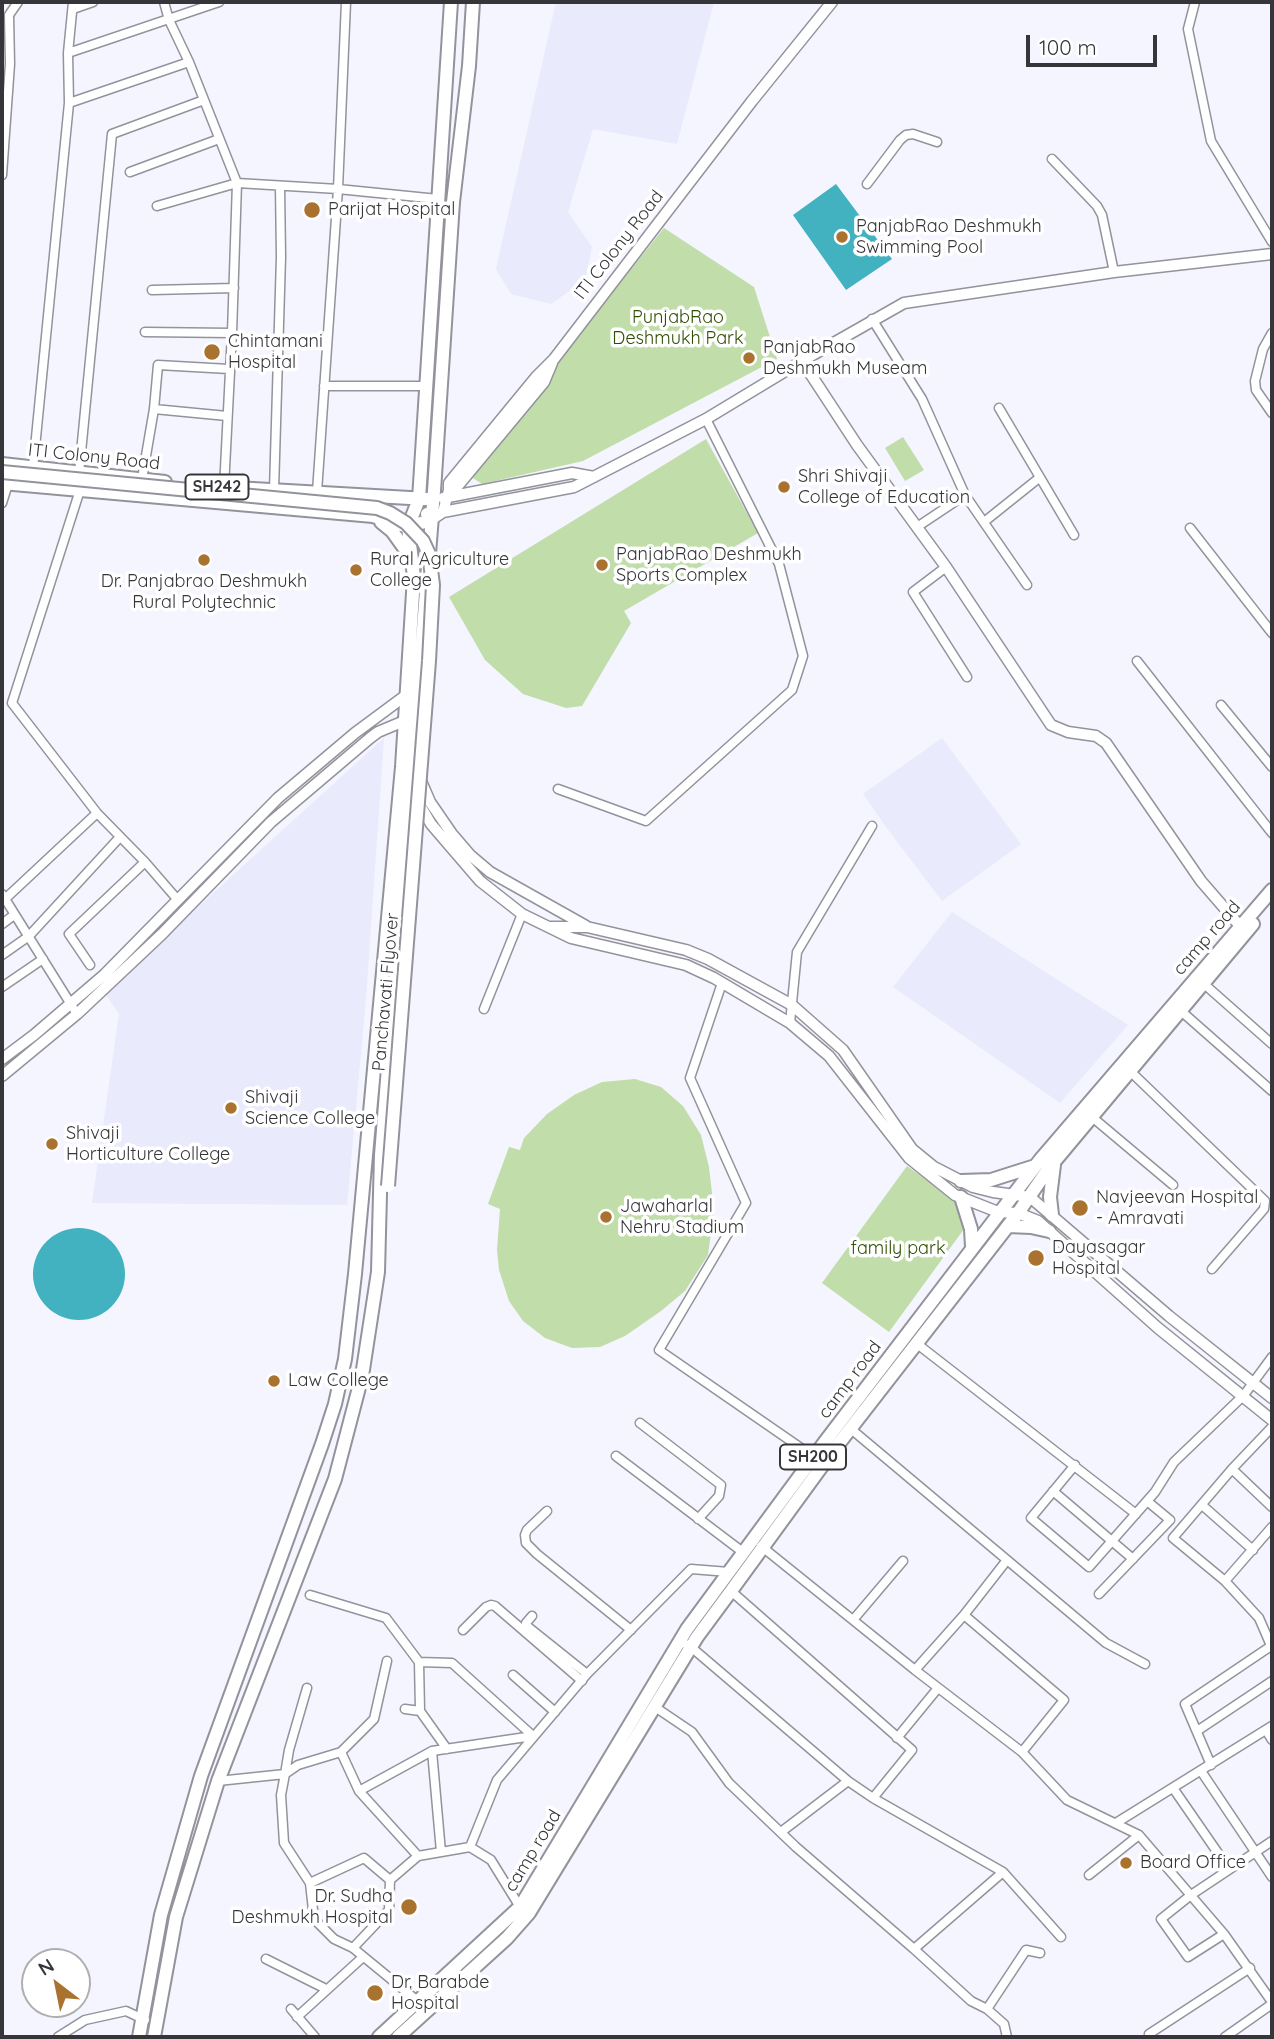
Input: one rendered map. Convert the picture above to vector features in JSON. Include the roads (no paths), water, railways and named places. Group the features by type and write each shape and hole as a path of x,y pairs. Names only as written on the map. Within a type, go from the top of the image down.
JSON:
{"main road":[{"path":"408,527 443,495 434,372 438,200 451,2"},
{"path":"139,2037 161,1915 201,1776 322,1444 335,1404 345,1359 402,767 418,690 425,510 426,386 434,372 469,65 473,2"},
{"name":"ITI Colony Road","path":"2,464 224,488 317,492 425,510 443,495"},
{"name":"SH242","path":"4,480 80,490 373,516"},
{"name":"Panchavati Flyover","path":"4,480 377,508 407,523 423,541 429,554 433,585 416,783 388,1186 380,1206"},
{"path":"408,527 425,510"},
{"path":"373,516 408,527"},
{"path":"373,516 392,531 405,549 414,577"},
{"path":"155,2031 176,1917 218,1781 335,1479 362,1376 378,1272 382,1155 416,783 405,695 414,577 408,527"},
{"name":"camp road","path":"379,2037 423,2006 507,1938 530,1913 621,1751 655,1707 686,1644 731,1591 814,1457 1035,1166 1272,890"},
{"name":"camp road","path":"398,2037 423,2006 520,1907 621,1751 729,1572 744,1553 758,1544 851,1429 1055,1161 1272,903"},
{"path":"1052,1215 1051,1188 1055,1161"},
{"path":"961,1181 991,1180 1035,1166"},
{"path":"961,1197 968,1218 972,1247"},
{"path":"1008,1226 1049,1231"},
{"path":"217,1732 234,1738"},
{"path":"201,1776 218,1781"}],"street":[{"path":"2,175 5,15 18,2"},
{"path":"33,468 69,103 68,53 73,5 93,2"},
{"path":"164,2 237,183 224,488"},
{"path":"68,53 219,2"},
{"path":"317,492 338,190 346,2"},
{"name":"ITI Colony Road","path":"443,512 443,495 449,482 554,359 752,101 832,2"},
{"path":"1195,2 1188,29 1212,141 1272,242"},
{"path":"69,103 189,62"},
{"path":"79,473 112,134 204,100"},
{"path":"867,184 906,135 913,134 937,142"},
{"path":"130,172 219,139"},
{"path":"1052,159 1097,206 1102,215 1114,272"},
{"path":"157,206 237,183 438,200"},
{"path":"274,491 281,257 280,186"},
{"path":"425,510 443,512 574,487 706,419 904,303 1114,272 1272,254"},
{"path":"152,290 234,288"},
{"path":"872,320 922,399 965,495 1027,585"},
{"path":"145,332 232,333"},
{"path":"1272,333 1262,349 1255,381 1256,390 1272,413"},
{"path":"802,361 857,445 946,566 1051,725 1068,733 1096,736 1106,743 1201,881 1240,926"},
{"path":"142,479 154,409 158,365 229,369"},
{"path":"324,386 426,386"},
{"path":"999,408 1074,535"},
{"path":"154,409 227,416"},
{"path":"558,789 646,821 792,690 803,656 779,564 706,419"},
{"path":"443,495 572,473 594,477"},
{"path":"984,522 1039,478"},
{"path":"2,503 4,480"},
{"path":"80,490 12,703 97,813 177,899"},
{"path":"917,527 965,495"},
{"path":"1190,528 1272,633"},
{"path":"946,566 913,592 967,677"},
{"path":"1137,661 1272,833"},
{"path":"2,1059 104,975 278,799 355,733 405,695 418,690"},
{"path":"1221,705 1272,767"},
{"path":"2,1076 78,1014 162,934 271,822 370,738 410,719"},
{"path":"402,767 416,783 431,824 480,881 522,914 578,940 686,965 714,978 790,1023 829,1056 909,1158 954,1195 998,1212 1018,1213 1038,1221 1158,1328 1272,1420"},
{"name":"Panchavati Flyover","path":"416,783 452,834 470,855 490,872 587,927"},
{"path":"78,1014 69,1004 3,896 97,813"},
{"path":"790,1023 797,952 872,826"},
{"path":"2,955 29,936 120,837"},
{"path":"216,860 225,869"},
{"path":"90,965 69,934 145,862"},
{"path":"484,1009 522,914"},
{"path":"2,924 14,915"},
{"path":"550,927 587,927 701,955 792,1005 843,1050 912,1149 934,1167 973,1187 1030,1197 1169,1316 1272,1398"},
{"path":"2,987 43,959"},
{"path":"722,984 690,1078 746,1203 659,1350 814,1457"},
{"path":"1203,984 1272,1043"},
{"path":"1181,1011 1272,1091"},
{"path":"1130,1071 1269,1201 1212,1269"},
{"path":"1092,1117 1173,1185"},
{"path":"916,1343 1136,1514"},
{"path":"1075,1465 1031,1518 1089,1567 1147,1501 1174,1462 1244,1395 1272,1357"},
{"path":"640,1423 720,1485 719,1496 698,1519"},
{"path":"1211,1765 1185,1704 1272,1647 1261,1622 1225,1581 1173,1538 1272,1427"},
{"path":"851,1429 1106,1643 1145,1664"},
{"path":"616,1456 744,1553"},
{"path":"1232,1469 1272,1507"},
{"path":"1053,1491 1133,1559"},
{"path":"1099,1594 1170,1520 1147,1501"},
{"path":"1202,1505 1252,1550"},
{"path":"547,1511 527,1530 526,1543 631,1630"},
{"path":"1225,1581 1272,1527"},
{"path":"758,1544 1022,1752 1067,1800 1139,1835 1224,1934 1272,2003 1225,2037"},
{"path":"915,1670 964,1615 1007,1560"},
{"path":"853,1620 903,1561"},
{"path":"470,1847 497,1780 584,1678 691,1569 729,1572"},
{"path":"731,1591 912,1750 873,1798"},
{"path":"310,1595 386,1618 419,1662 420,1711 447,1749"},
{"path":"463,1630 486,1606 495,1606 584,1678"},
{"path":"964,1615 1064,1700 1022,1752"},
{"path":"532,1616 526,1623 527,1626 584,1678"},
{"path":"686,1644 848,1781 1003,1872 1061,1937"},
{"path":"218,1781 285,1774 298,1765 341,1752 374,1719 387,1661"},
{"path":"419,1662 452,1663 533,1736"},
{"path":"513,1675 555,1712"},
{"path":"1197,1731 1272,1681"},
{"path":"307,1688 289,1750 281,1795 284,1843 310,1883 314,1919 334,1939 353,1948 423,2006"},
{"path":"897,1738 938,1688"},
{"path":"655,1707 692,1732 729,1783 796,1847 971,2001 987,2009 1004,2024 1007,2037"},
{"path":"405,1709 420,1711"},
{"path":"1116,1823 1269,1728 1272,1740"},
{"path":"359,1791 432,1751 533,1736"},
{"path":"432,1751 441,1852"},
{"path":"341,1752 359,1791 418,1856"},
{"path":"1201,1771 1272,1877"},
{"path":"781,1832 848,1781"},
{"path":"1173,1788 1229,1868"},
{"path":"1089,1875 1139,1835"},
{"path":"1224,1934 1188,1957 1161,1919 1191,1895 1272,1840"},
{"path":"353,1948 389,1910 390,1880 418,1856 470,1847 491,1860 520,1907"},
{"path":"310,1883 364,1858 390,1880"},
{"path":"915,1949 1003,1872"},
{"path":"987,2009 1026,1950 1040,1953"},
{"path":"315,2037 294,2013 363,1956"},
{"path":"266,1959 326,1989"},
{"path":"1149,2034 1250,1968"},
{"path":"58,2037 85,2020 126,2011 142,2019 155,2031"}],"water":[{"name":"PanjabRao Deshmukh Swimming Pool","path":"836,184 892,259 846,290 793,215"},
{"path":"79,1228 97,1231 112,1241 122,1256 125,1274 122,1292 112,1307 97,1317 79,1320 61,1317 46,1307 36,1292 33,1274 36,1256 46,1241 61,1231"}],"place":[{"name":"Parijat Hospital","path":"312,210"},
{"name":"PanjabRao Deshmukh Swimming Pool","path":"842,237"},
{"name":"Chintamani Hospital","path":"212,352"},
{"name":"PanjabRao Deshmukh Museam","path":"749,358"},
{"name":"Shri Shivaji College of Education","path":"784,487"},
{"name":"Dr. Panjabrao Deshmukh Rural Polytechnic","path":"204,560"},
{"name":"PanjabRao Deshmukh Sports Complex","path":"602,565"},
{"name":"Rural Agriculture College","path":"356,570"},
{"name":"Shivaji Science College","path":"231,1108"},
{"name":"Shivaji Horticulture College","path":"52,1144"},
{"name":"Navjeevan Hospital - Amravati","path":"1080,1208"},
{"name":"Jawaharlal Nehru Stadium","path":"606,1217"},
{"name":"Dayasagar Hospital","path":"1036,1258"},
{"name":"Law College","path":"274,1381"},
{"name":"Board Office","path":"1126,1863"},
{"name":"Dr. Sudha Deshmukh Hospital","path":"409,1907"},
{"name":"Dr. Barabde Hospital","path":"375,1993"}],"park label":[{"name":"PunjabRao Deshmukh Park","path":"678,328"},
{"name":"family park","path":"898,1249"}]}
